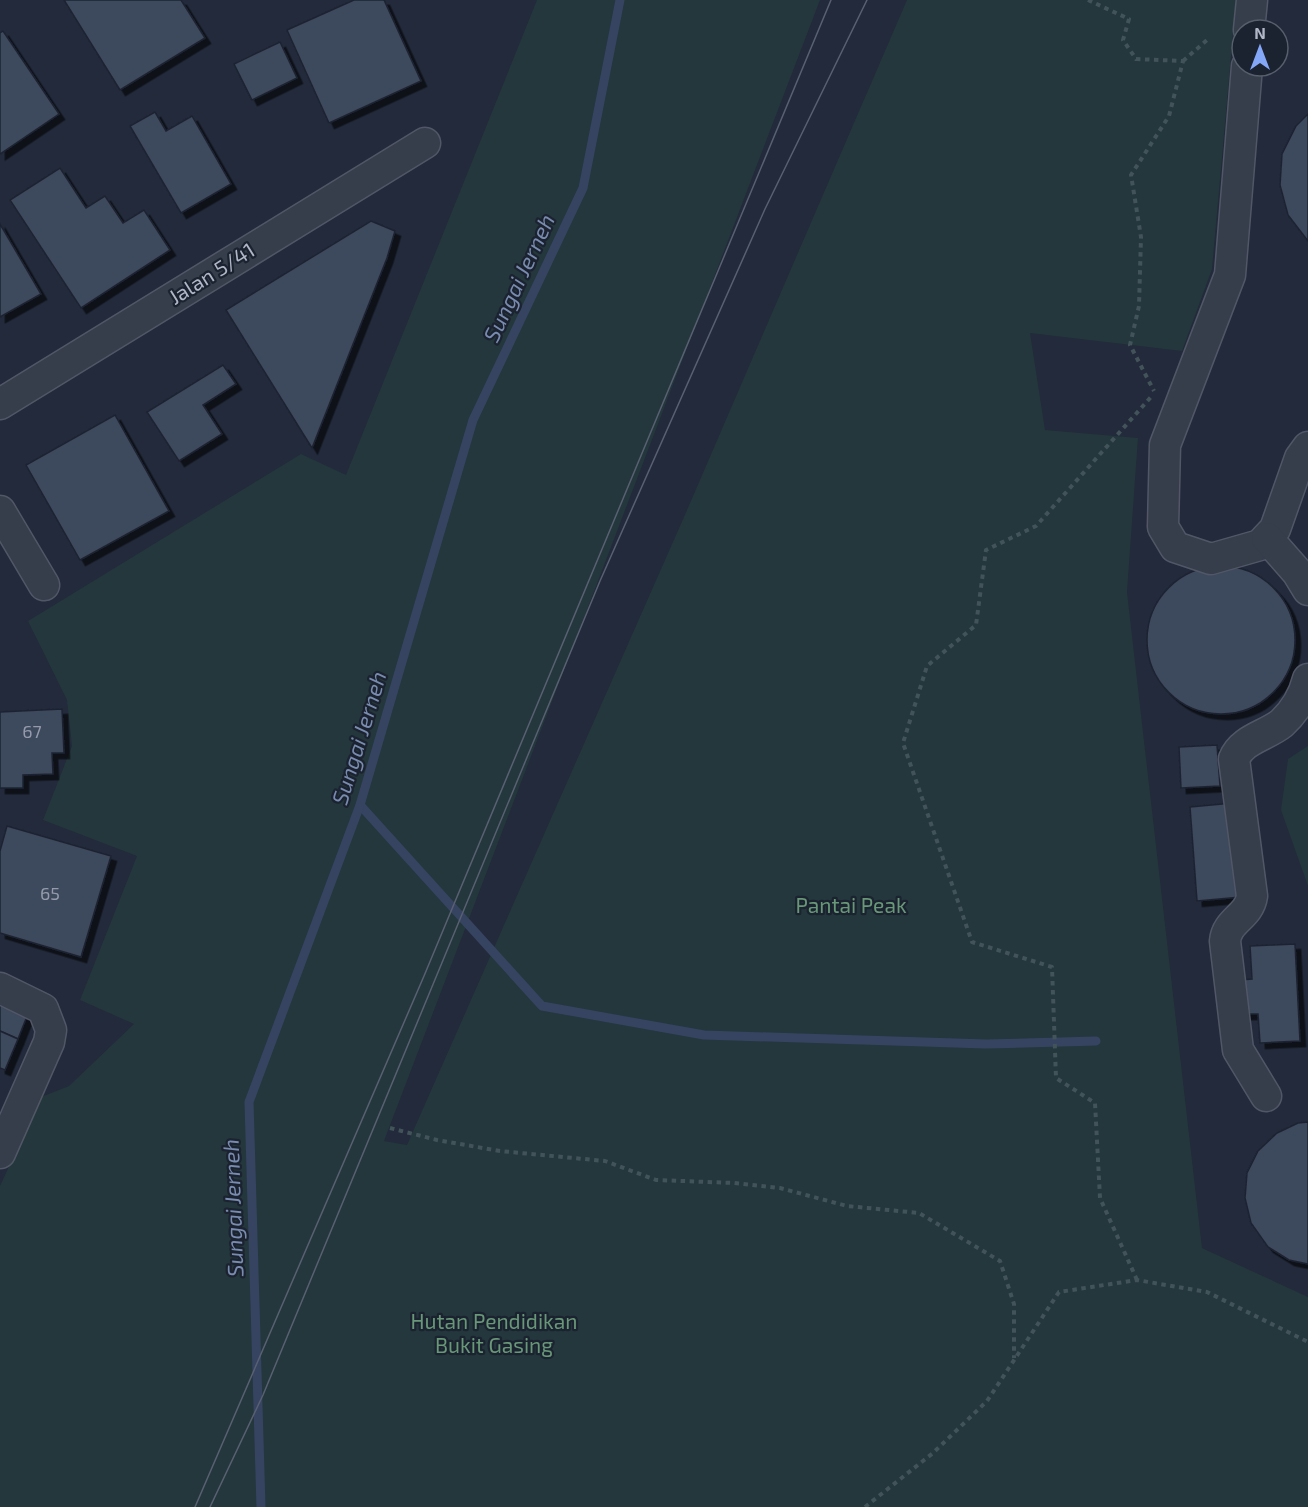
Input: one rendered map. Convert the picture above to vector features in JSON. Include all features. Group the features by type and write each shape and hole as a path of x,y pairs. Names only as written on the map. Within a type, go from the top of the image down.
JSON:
{"street":[{"path":"1250,18 1252,0"},
{"path":"1246,78 1230,275 1165,445 1163,527 1175,548 1211,559 1260,545 1275,529 1300,458 1308,447"},
{"name":"Jalan 5/41","path":"0,404 425,143"},
{"path":"0,511 44,585"},
{"path":"1266,538 1297,572 1308,590"},
{"path":"1266,1096 1238,1050 1226,941 1229,926 1248,910 1252,896 1234,759 1243,746 1281,723 1297,705 1308,678"},
{"path":"0,988 43,1009 51,1030 49,1042 0,1153"}],"path":[{"path":"1088,0 1129,19 1123,40 1136,59 1183,61"},
{"path":"1137,1280 1101,1198 1095,1103 1056,1078 1052,967 972,942 903,743 927,666 976,625 986,550 1036,526 1155,392 1130,345 1139,306 1141,237 1131,175 1169,116 1183,61 1207,39"},
{"path":"390,1128 437,1140 500,1150 605,1161 656,1180 768,1187 847,1206 920,1213 1000,1262 1014,1304 1014,1358"},
{"path":"865,1507 933,1454 987,1401 1059,1292 1137,1280 1207,1292 1308,1342"}],"green space":[{"path":"537,0 820,0 384,1141 407,1145 684,517 907,0 1236,0 1234,18 1230,18 1230,67 1212,269 1182,351 1030,333 1045,430 1138,438 1127,592 1202,1248 1308,1297 1308,1507 0,1507 0,1186 41,1097 69,1086 134,1024 80,1000 137,856 43,820 72,746 67,700 28,621 301,454 346,475"},
{"path":"1308,746 1308,886 1281,810 1288,759"}],"building":[{"path":"64,0 181,0 205,38 120,90"},
{"path":"354,0 384,0 421,81 329,123 287,30"},
{"path":"3,31 59,114 0,154 0,33"},
{"path":"280,42 297,78 252,100 234,64"},
{"path":"155,112 166,131 192,116 231,184 181,213 130,126"},
{"path":"1308,114 1308,241 1288,215 1280,185 1282,154 1296,126"},
{"path":"60,168 86,208 105,196 123,223 144,210 170,250 81,308 10,200"},
{"path":"371,221 395,231 387,258 312,448 226,310"},
{"path":"0,224 41,294 0,317"},
{"path":"223,365 236,384 203,405 222,434 179,461 147,412"},
{"path":"115,415 169,511 80,560 26,465"},
{"path":"1221,566 1235,567 1249,572 1273,588 1289,612 1294,626 1294,654 1289,668 1273,692 1249,708 1235,713 1221,714 1207,713 1193,708 1169,692 1153,668 1148,654 1147,640 1148,626 1153,612 1169,588 1193,572 1207,567"},
{"path":"62,709 64,753 52,753 53,774 23,775 23,788 0,788 0,712"},
{"path":"1217,745 1220,786 1181,788 1179,747"},
{"path":"1233,803 1241,897 1197,901 1190,807"},
{"path":"7,826 111,856 81,957 0,933 0,851"},
{"path":"1295,944 1300,1041 1260,1043 1258,1014 1240,1014 1239,980 1252,979 1250,946"},
{"path":"0,994 31,1006 18,1039 0,1031"},
{"path":"0,1031 18,1039 5,1070 0,1068"},
{"path":"1308,1122 1308,1264 1289,1260 1268,1247 1251,1223 1245,1198 1247,1173 1258,1151 1277,1133 1298,1123"}],"waterway":[{"name":"Sungai Jerneh","path":"261,1507 249,1102 360,805 473,420 583,188 620,0"},
{"path":"360,805 542,1006 704,1035 986,1044 1096,1041"}],"tram line":[{"path":"195,1507 424,976 831,0"},
{"path":"210,1507 263,1395 600,581 765,209 867,0"}],"park label":[{"name":"Pantai Peak","path":"851,906"},
{"name":"Hutan Pendidikan Bukit Gasing","path":"494,1334"}]}
